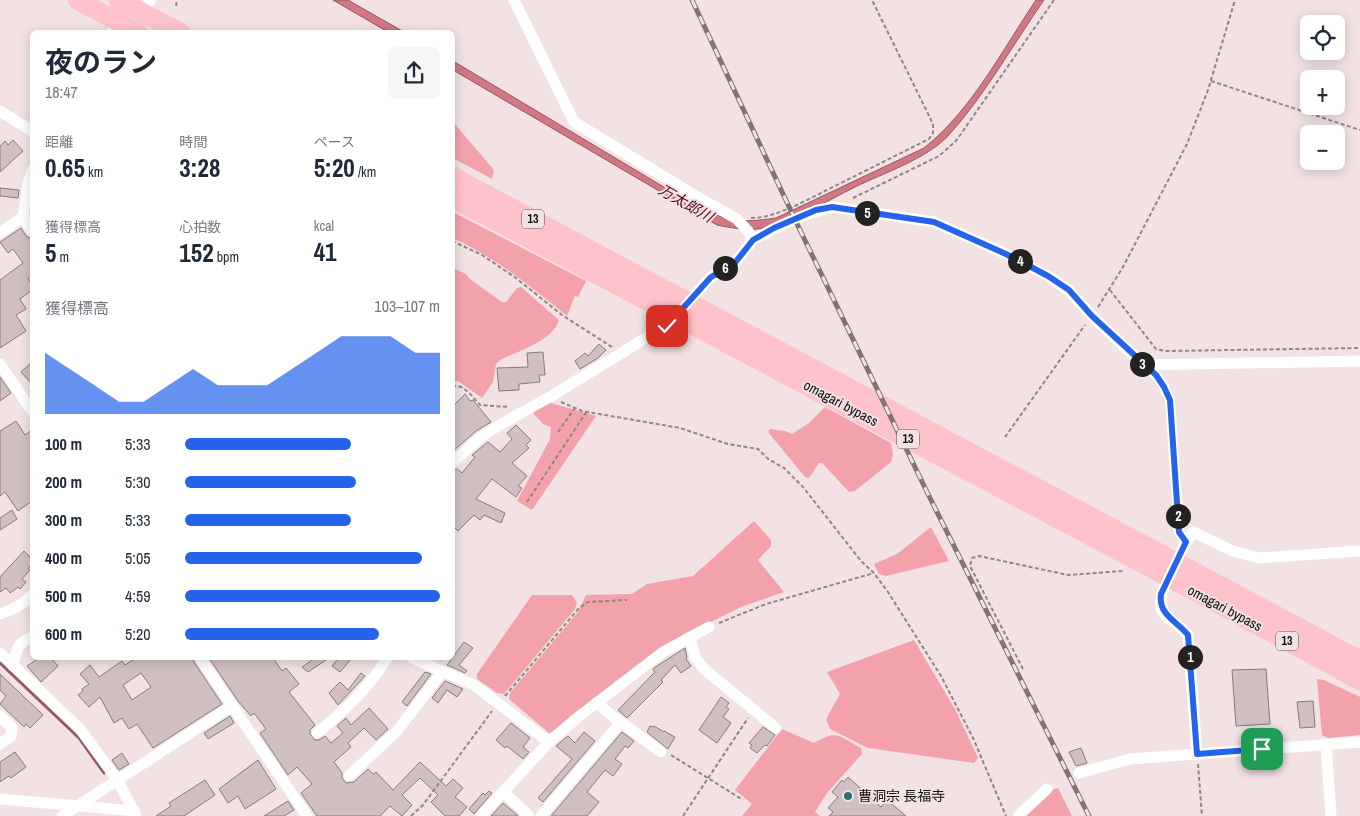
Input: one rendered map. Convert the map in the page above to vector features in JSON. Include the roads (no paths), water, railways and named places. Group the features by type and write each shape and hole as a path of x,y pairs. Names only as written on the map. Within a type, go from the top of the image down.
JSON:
{"highway":[{"path":"77,0 124,30"},
{"path":"118,0 146,6 177,30"},
{"name":"omagari bypass","path":"455,178 612,261 1216,593 1360,681"},
{"name":"omagari bypass","path":"455,200 1216,593 1360,660"}],"street":[{"path":"514,0 574,122 735,218 750,235"},
{"path":"124,30 146,6"},
{"path":"0,111 30,130"},
{"path":"30,177 22,217 30,229"},
{"path":"455,460 481,437 550,398 667,326 711,277 734,264 750,235 816,210 832,207 934,222 1006,254 1048,276 1069,290 1092,316 1143,365 1360,361"},
{"path":"0,233 22,217"},
{"path":"0,364 30,408"},
{"path":"1197,754 1188,635 1163,612 1160,604 1161,594 1186,542 1193,532 1233,551 1259,558 1360,551"},
{"path":"0,614 16,609 30,597"},
{"path":"480,816 549,742 597,702 663,652 709,627"},
{"path":"690,637 695,657 704,669 776,728"},
{"path":"13,666 18,646 21,642 30,638"},
{"path":"0,653 80,729 118,781 135,814"},
{"path":"201,660 307,816"},
{"path":"317,733 344,711 368,685 386,660"},
{"path":"417,660 474,685 549,742"},
{"path":"349,776 397,731 443,671"},
{"path":"597,702 606,712 661,752"},
{"path":"62,816 232,706"},
{"path":"0,716 12,728 10,736 0,744"},
{"path":"541,816 621,722"},
{"path":"1079,773 1130,759 1360,742"},
{"path":"1326,744 1331,816"},
{"path":"1018,816 1047,789"},
{"path":"504,792 529,816"},
{"path":"0,799 79,806 135,814"}],"water":[{"path":"333,0 348,0 400,30 385,30"},
{"name":"万太郎川","path":"1036,0 1044,0 974,105 939,144 917,159 808,211 782,223 758,229 717,225 455,71 455,62 699,208 728,219 745,221 776,218 924,148 957,116 998,59"}],"waterway":[{"path":"0,663 79,738 104,773"}],"railway":[{"path":"692,0 799,228 929,496 1089,816"}],"place":[{"name":"曹洞宗 長福寺","path":"848,796"}]}
